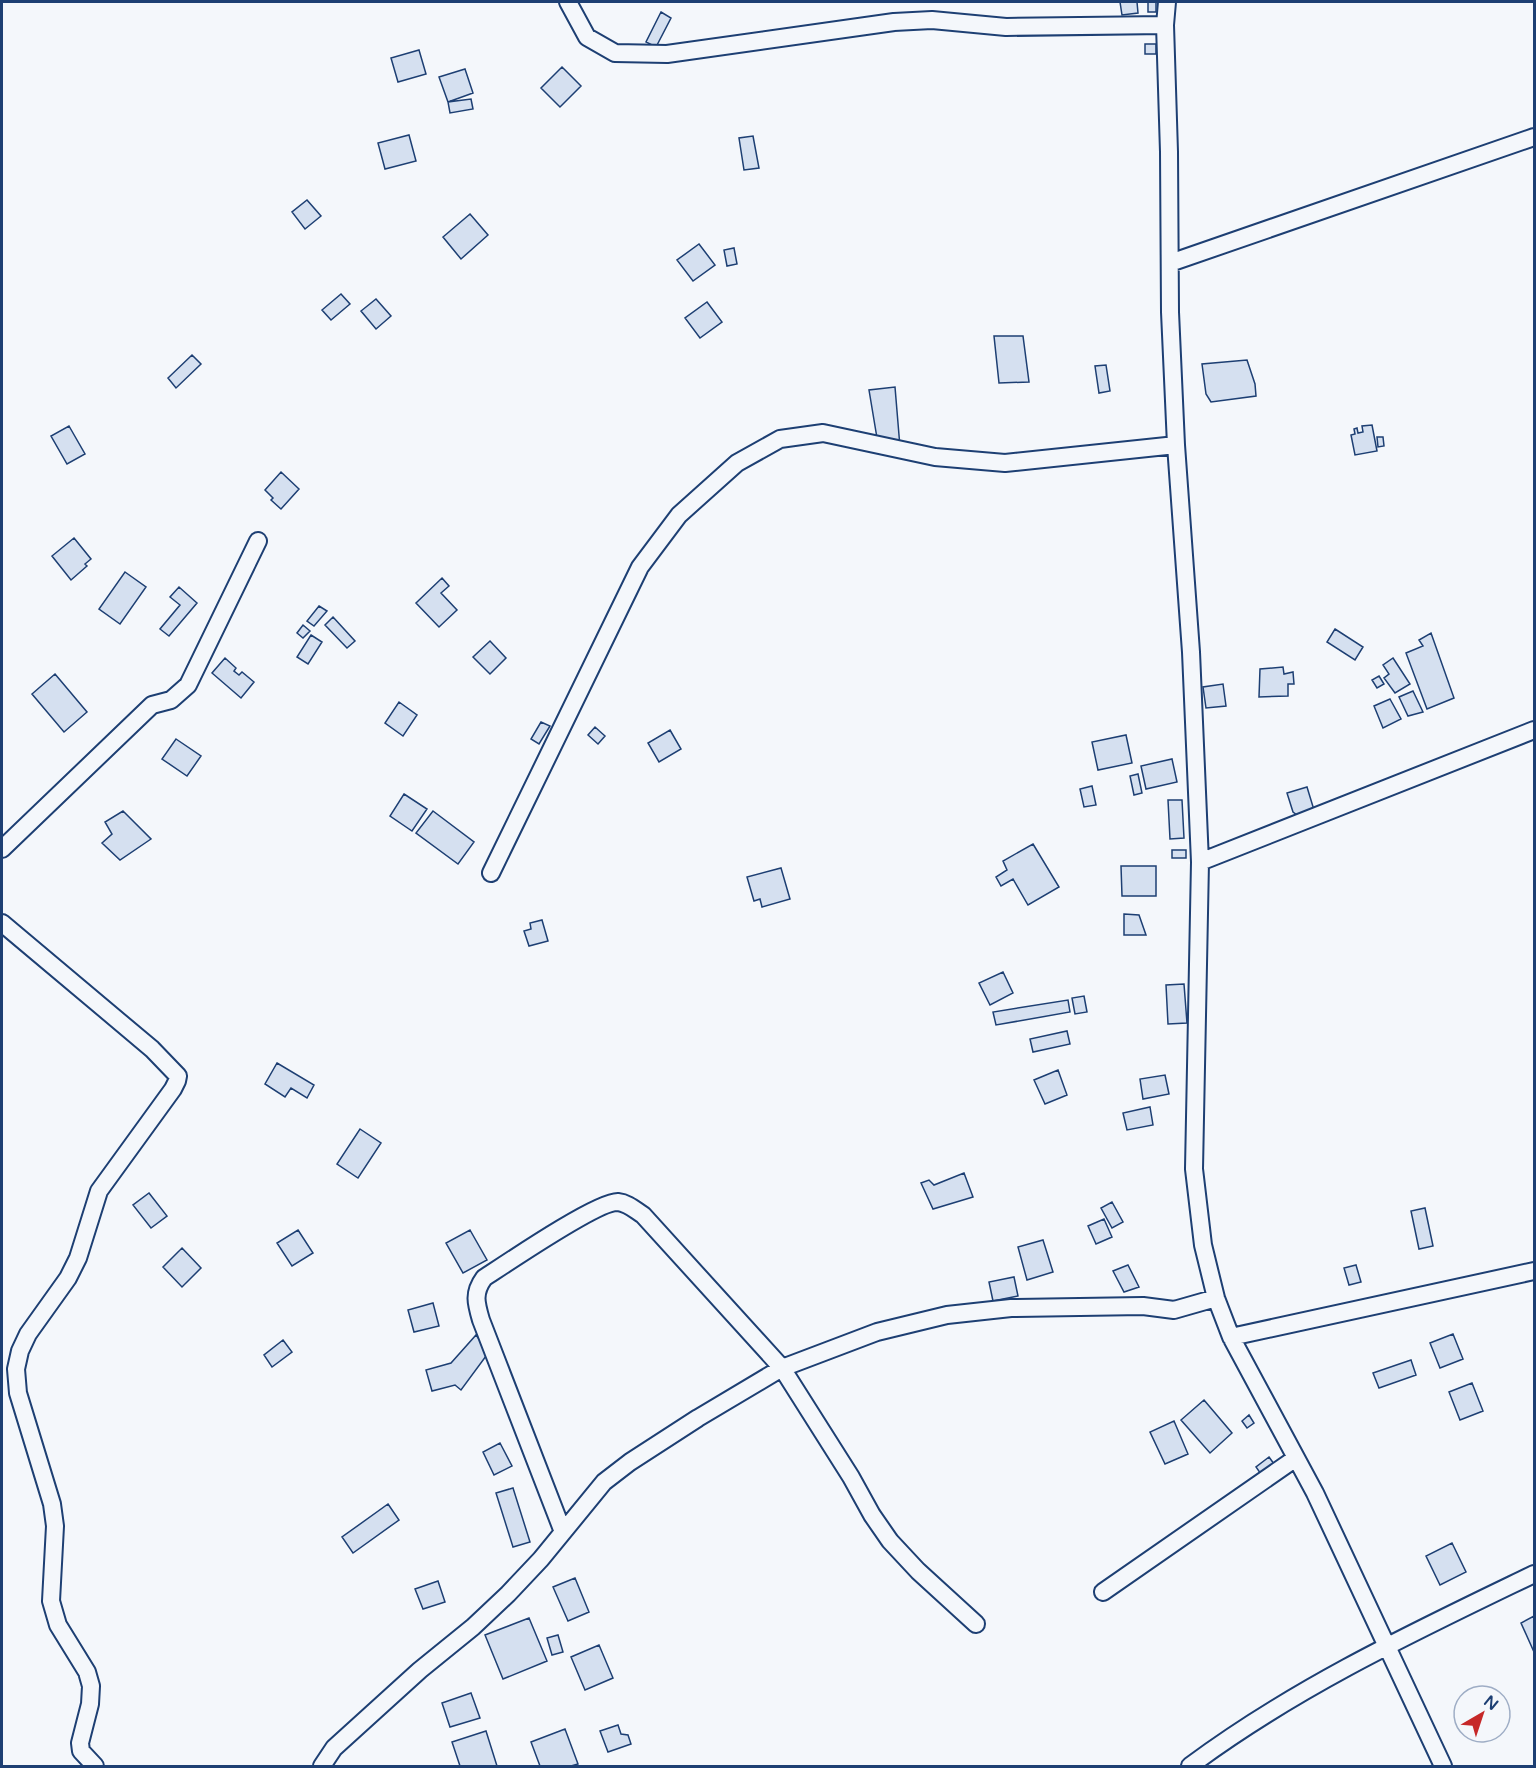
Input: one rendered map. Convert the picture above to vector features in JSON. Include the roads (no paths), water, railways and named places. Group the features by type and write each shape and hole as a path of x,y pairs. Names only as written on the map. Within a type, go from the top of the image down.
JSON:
{"street":[{"path":"568,2 587,37 615,53 667,54 932,20 1006,27 1165,25"},
{"path":"1167,2 1165,25 1176,445 1191,652 1200,862 1194,1169 1203,1245 1216,1298 1231,1337 1315,1493 1443,1767"},
{"path":"1170,263 1534,136"},
{"path":"491,873 640,567 679,515 736,463 780,439 823,433 935,457 1005,463 1176,445"},
{"path":"2,849 152,705 171,700 188,685 258,541"},
{"path":"1200,862 1534,730"},
{"path":"2,923 152,1049 178,1076 173,1089 99,1191 73,1268 28,1334 20,1351 16,1368 6,1385 54,1515 51,1601 58,1625 87,1672 91,1686 90,1704 80,1743 81,1751 95,1767"},
{"path":"562,1532 482,1320 476,1299 478,1287 484,1278 590,1212 617,1202 628,1204 643,1215 664,1237 782,1368 890,1541 918,1571 976,1624"},
{"path":"1231,1337 1534,1271"},
{"path":"322,1767 334,1748 420,1670 474,1627 508,1594 541,1559 604,1482 630,1462 782,1368 877,1332 947,1316 1011,1308 1143,1306 1174,1310 1216,1298"},
{"path":"1103,1592 1296,1458"},
{"path":"1190,1767 1230,1737 1385,1646 1534,1574"}]}
